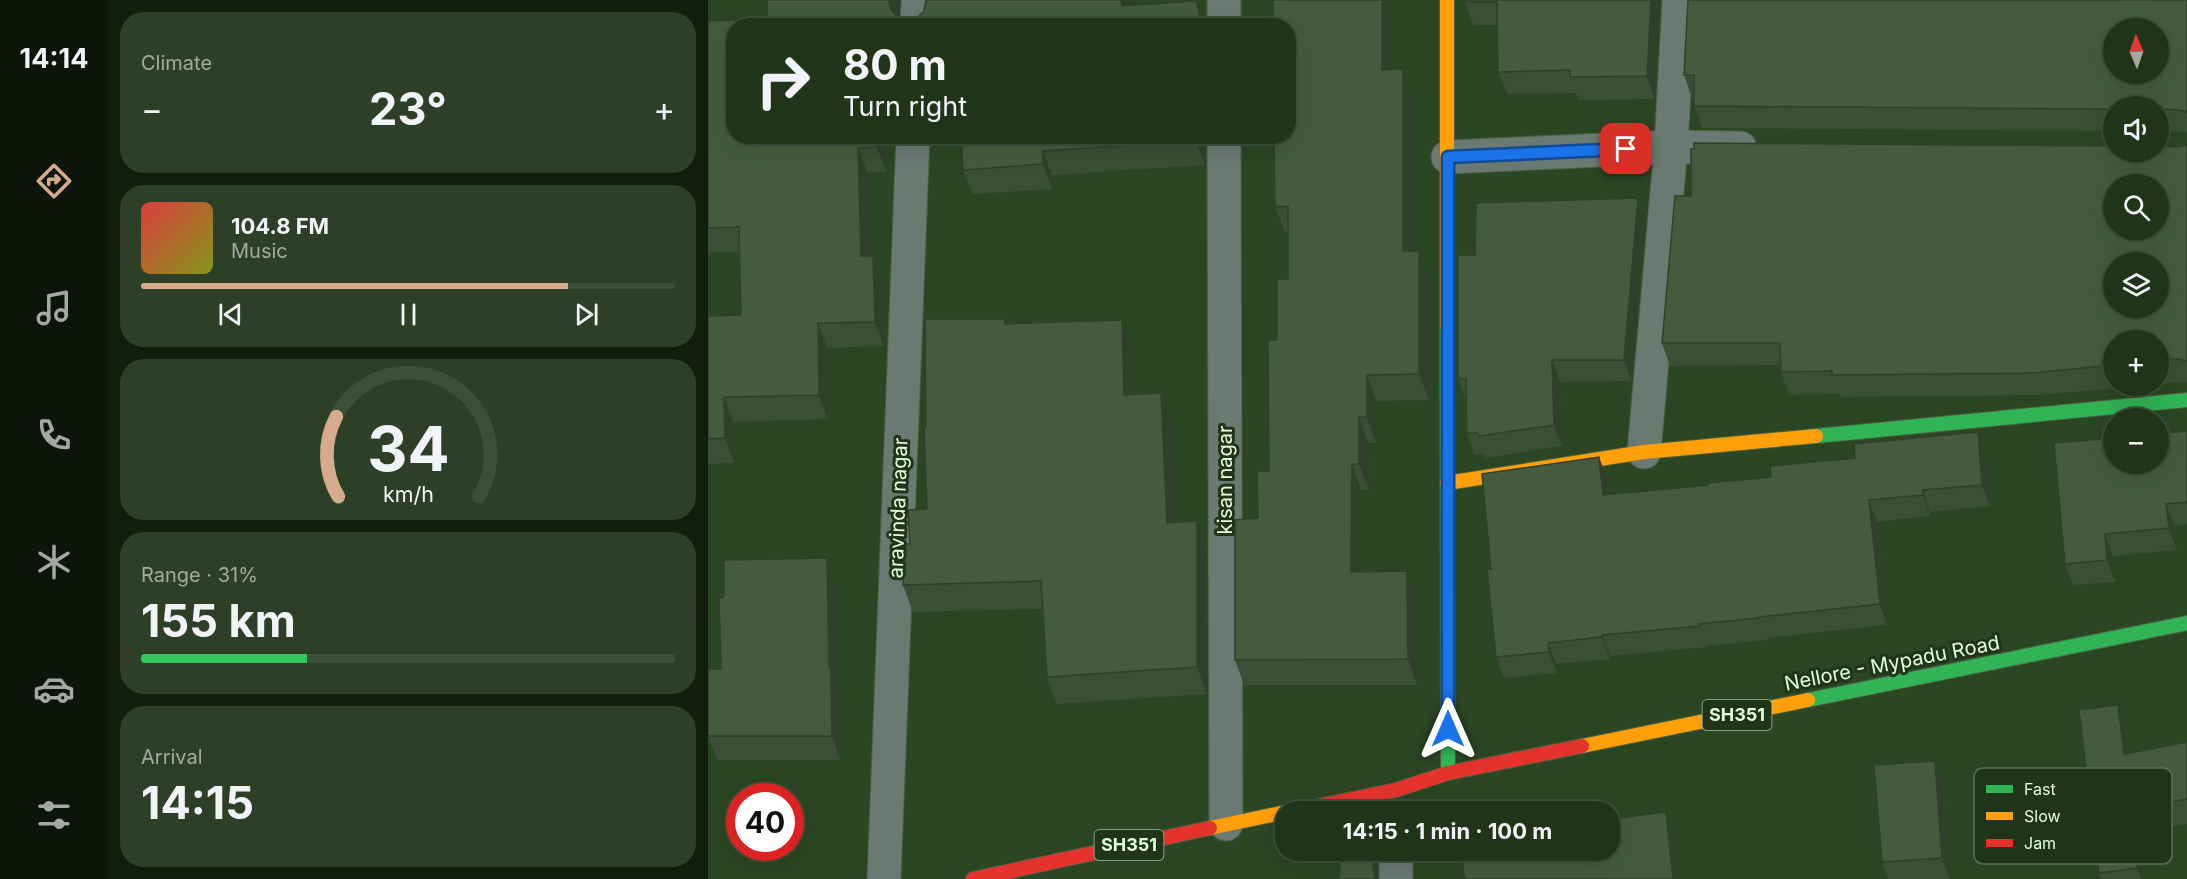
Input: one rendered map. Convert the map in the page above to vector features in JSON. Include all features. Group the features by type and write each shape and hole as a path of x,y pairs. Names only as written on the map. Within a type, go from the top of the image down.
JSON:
{"street":[{"path":"917,18 918,0"},
{"path":"1224,0 1224,18"},
{"path":"1447,0 1448,773"},
{"path":"1644,452 1671,147 1679,0"},
{"name":"aravinda nagar","path":"884,879 912,144"},
{"name":"kisan nagar","path":"1224,144 1226,824"},
{"path":"1448,157 1671,147 1767,148"},
{"path":"1447,483 1644,452 2187,400"},
{"name":"Nellore - Mypadu Road","path":"1396,801 1448,773 2187,623"},
{"name":"Nellore - Mypadu Road","path":"973,879 1275,814"},
{"path":"1396,861 1396,879"}],"building":[{"path":"767,0 889,0 891,10 901,18 767,18"},
{"path":"926,0 1121,0 1122,6 1196,1 1199,18 917,18 924,11"},
{"path":"1273,0 1382,0 1382,70 1403,69 1403,251 1419,251 1419,374 1367,375 1367,417 1359,417 1359,464 1352,464 1351,572 1407,571 1408,659 1235,660 1235,520 1258,518 1257,471 1269,471 1268,340 1277,340 1277,279 1288,279 1288,206 1275,207 1274,144 1296,144 1296,18 1273,18"},
{"path":"1465,0 1651,0 1647,76 1570,77 1570,70 1498,72 1497,2 1465,2"},
{"path":"1688,0 2187,0 2187,112 2169,110 2169,96 2103,96 2103,109 1694,106 1694,75 1684,75"},
{"path":"726,20 726,144 877,144 877,147 858,148 861,256 873,256 875,322 818,323 819,395 724,397 725,438 708,439 708,316 741,315 739,227 708,228 708,21"},
{"path":"1694,143 2103,146 2103,162 2169,162 2169,147 2187,145 2187,361 2169,359 2169,330 2103,330 2103,366 2031,373 1832,375 1832,371 1781,372 1780,343 1662,343 1675,196 1691,196 1691,149 1694,149"},
{"path":"961,144 1150,144 1043,151 1043,164 963,170"},
{"path":"1638,198 1624,360 1552,360 1554,425 1479,436 1478,433 1467,433 1466,379 1458,379 1458,255 1475,255 1476,203"},
{"path":"925,319 1005,319 1005,324 1122,320 1124,395 1161,393 1167,523 1197,521 1197,667 1047,677 1041,581 903,585 905,544 910,544 908,510 927,509 924,427 926,427"},
{"path":"2187,431 2187,502 2166,504 2169,528 2105,534 2107,560 2065,564 2054,443 2103,439 2103,474 2169,474 2169,433"},
{"path":"1978,432 1982,485 1923,490 1923,495 1869,500 1880,604 1699,624 1699,626 1602,635 1602,637 1548,643 1549,652 1496,657 1487,569 1491,569 1482,474 1599,457 1603,495 1771,477 1770,466 1855,458 1854,444"},
{"path":"827,558 832,736 708,736 708,669 721,669 719,598 724,597 724,560"},
{"path":"2118,705 2124,754 2187,742 2187,799 2172,802 2172,768 2086,768 2079,710"},
{"path":"1935,761 1942,858 1882,862 1874,765"},
{"path":"1666,812 1673,879 1465,879 1462,861 1620,861 1620,818"},
{"path":"1340,861 1373,861 1375,879 1339,879"},
{"path":"2098,864 2137,864 2137,868 2099,873"}],"traffic: fast":[{"path":"1447,326 1448,773"},
{"path":"1816,436 2187,400"},
{"path":"1808,700 2187,623"}],"traffic: slow":[{"path":"1447,0 1447,326"},
{"path":"1447,483 1644,452 1816,436"},
{"path":"1582,746 1808,700"},
{"path":"1210,828 1275,814"}],"traffic: jam":[{"path":"1342,801 1396,790 1448,773 1582,746"},
{"path":"973,879 1210,828"}],"route":[{"path":"1448,729 1448,157 1626,149"}]}
